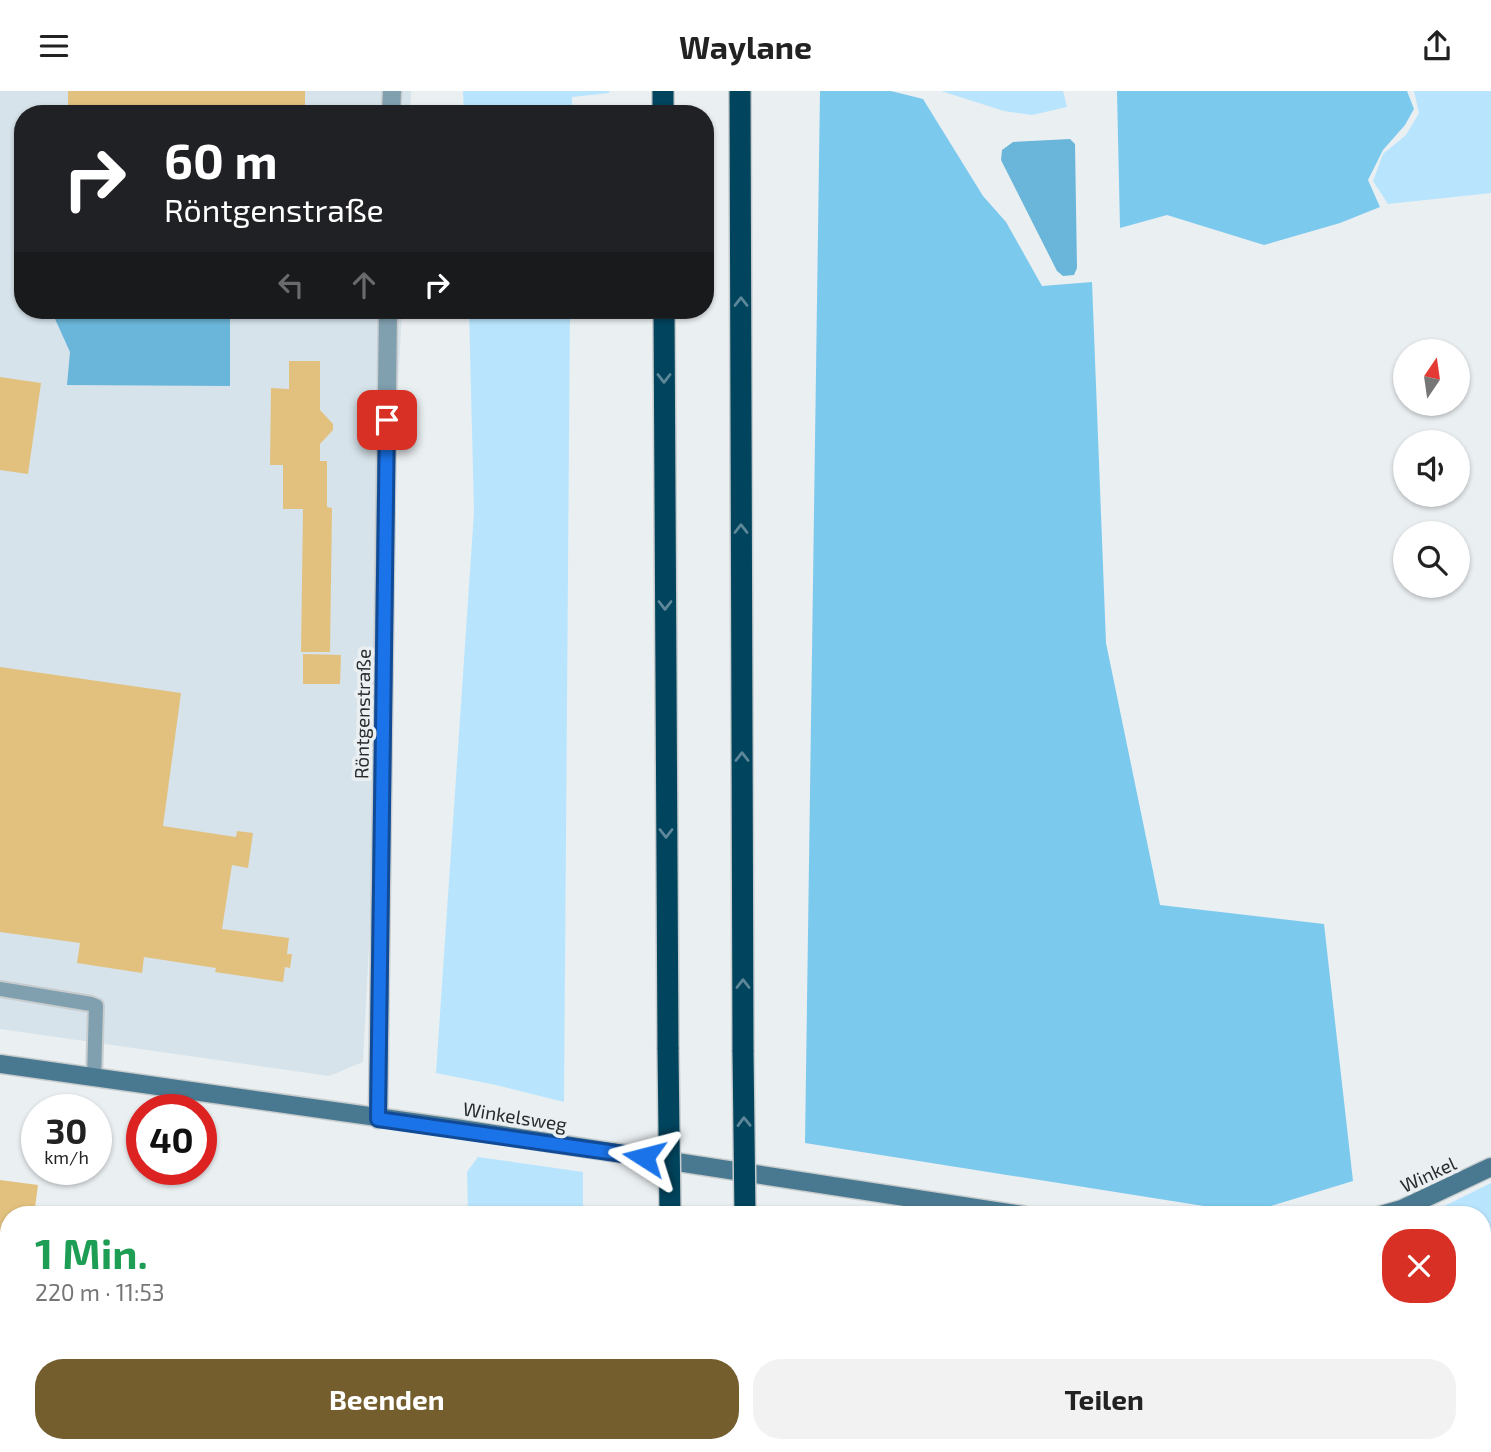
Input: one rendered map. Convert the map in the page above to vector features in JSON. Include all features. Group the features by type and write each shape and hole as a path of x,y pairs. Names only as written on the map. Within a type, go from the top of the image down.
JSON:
{"highway":[{"path":"740,91 746,1206"},
{"path":"664,319 670,1206"}],"street":[{"name":"Röntgenstraße","path":"378,1119 388,319"},
{"name":"Winkelsweg","path":"0,1064 468,1130 963,1206"},
{"name":"Winkel","path":"1408,1206 1491,1167"}],"lane":[{"path":"0,989 96,1006 94,1078"}],"shaded area":[{"path":"0,91 411,91 410,105 14,105 14,319 402,319 363,1062 329,1076 0,1029"},
{"path":"463,91 609,91 572,97 572,105 464,105"},
{"path":"820,91 891,91 923,99 983,196 1006,222 1042,286 1092,282 1106,643 1160,905 1324,924 1353,1181 1271,1206 1204,1206 805,1143"},
{"path":"941,91 1063,91 1067,107 1032,115 1004,111"},
{"path":"1117,91 1407,91 1414,109 1405,125 1383,150 1368,180 1380,207 1340,223 1264,245 1167,215 1120,228"},
{"path":"1414,91 1491,91 1491,193 1388,204 1373,181 1383,154 1406,135 1419,113"},
{"path":"1070,139 1075,144 1077,268 1074,275 1063,276 1057,271 1001,160 1002,150 1013,142"},
{"path":"55,319 230,319 230,386 67,385 70,352"},
{"path":"469,319 570,319 564,1102 436,1073 474,512"},
{"path":"478,1157 583,1172 583,1206 468,1206 467,1172"},
{"path":"1491,1183 1491,1206 1444,1206"}],"building":[{"path":"68,91 305,91 305,105 68,105"},
{"path":"289,361 320,361 320,410 333,424 333,430 320,444 320,461 327,461 327,507 332,508 330,652 301,652 303,509 283,509 283,465 270,465 271,388 289,389"},
{"path":"0,377 41,383 28,474 0,470"},
{"path":"303,654 341,655 340,684 303,684"},
{"path":"0,667 181,693 163,826 236,837 237,831 253,833 248,868 232,865 222,929 289,938 287,954 292,954 290,968 285,967 283,982 215,972 216,968 144,957 142,973 77,963 80,943 0,932"},
{"path":"0,1180 21,1183 21,1185 38,1185 35,1206 0,1206"}],"route":[{"path":"387,420 378,1119 644,1157"}]}
